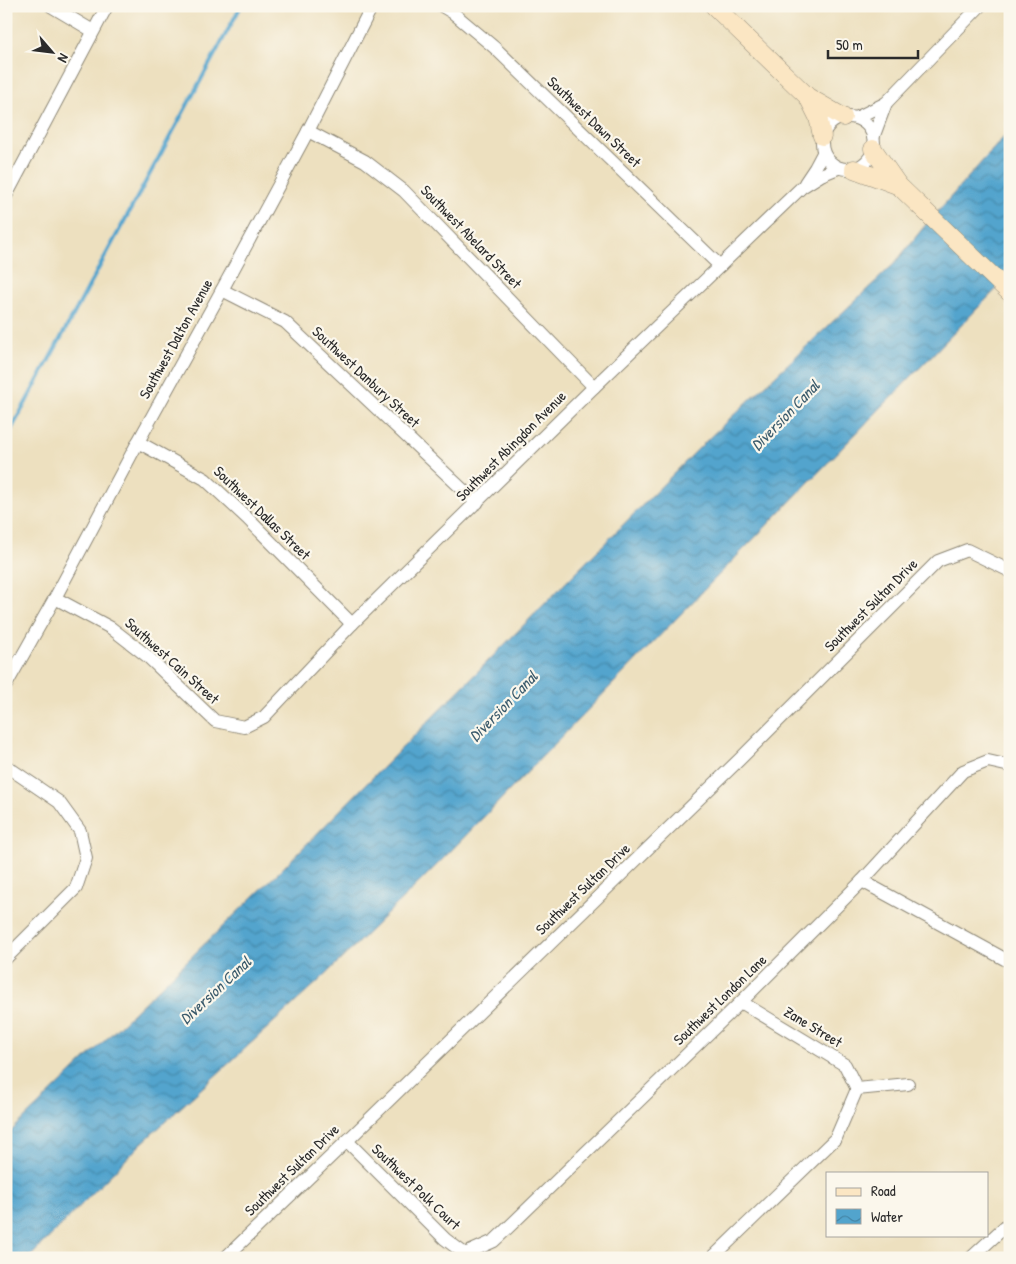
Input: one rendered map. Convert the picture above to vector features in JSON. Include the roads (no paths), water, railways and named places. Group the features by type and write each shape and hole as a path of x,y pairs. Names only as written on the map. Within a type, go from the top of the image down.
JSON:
{"street":[{"path":"51,6 93,31"},
{"path":"6,196 106,6"},
{"name":"Southwest Dalton Avenue","path":"6,685 308,131 372,6"},
{"name":"Southwest Dawn Street","path":"442,6 452,12 495,48 720,266"},
{"path":"714,6 808,97 867,126 873,143 898,185 1008,291"},
{"path":"823,144 825,130 836,119 850,118 886,103 979,6"},
{"path":"808,97 818,117 826,159 832,164 898,185"},
{"path":"846,168 861,166 871,156 873,143 886,103"},
{"name":"Southwest Abelard Street","path":"308,131 365,161 404,191 594,387"},
{"name":"Southwest Abingdon Avenue","path":"802,187 815,168 823,144"},
{"name":"Southwest Abingdon Avenue","path":"244,726 264,717 352,624 802,187 821,175 846,168"},
{"name":"Southwest Danbury Street","path":"222,290 285,322 476,503"},
{"name":"Southwest Dallas Street","path":"138,442 206,479 352,624"},
{"name":"Southwest Sultan Drive","path":"225,1258 726,773 938,561 967,550 1010,571"},
{"name":"Southwest Cain Street","path":"55,598 111,628 147,656 215,721 244,726"},
{"name":"Southwest London Lane","path":"465,1254 494,1241 741,1002 862,881 962,771 988,761 1010,766"},
{"path":"6,766 59,802 80,831 86,858 76,888 6,958"},
{"path":"862,881 1010,962"},
{"name":"Zane Street","path":"741,1002 845,1065 857,1089"},
{"path":"712,1258 836,1138 857,1089 908,1084"},
{"name":"Southwest Polk Court","path":"347,1141 445,1240 465,1254"},
{"path":"971,1258 1010,1222"}],"water":[{"name":"Diversion Canal","path":"1010,130 1010,275 442,860 322,978 141,1144 29,1258 6,1258 6,1136 281,870 707,440 894,264 923,228"}],"waterway":[{"path":"6,439 241,6"}]}
